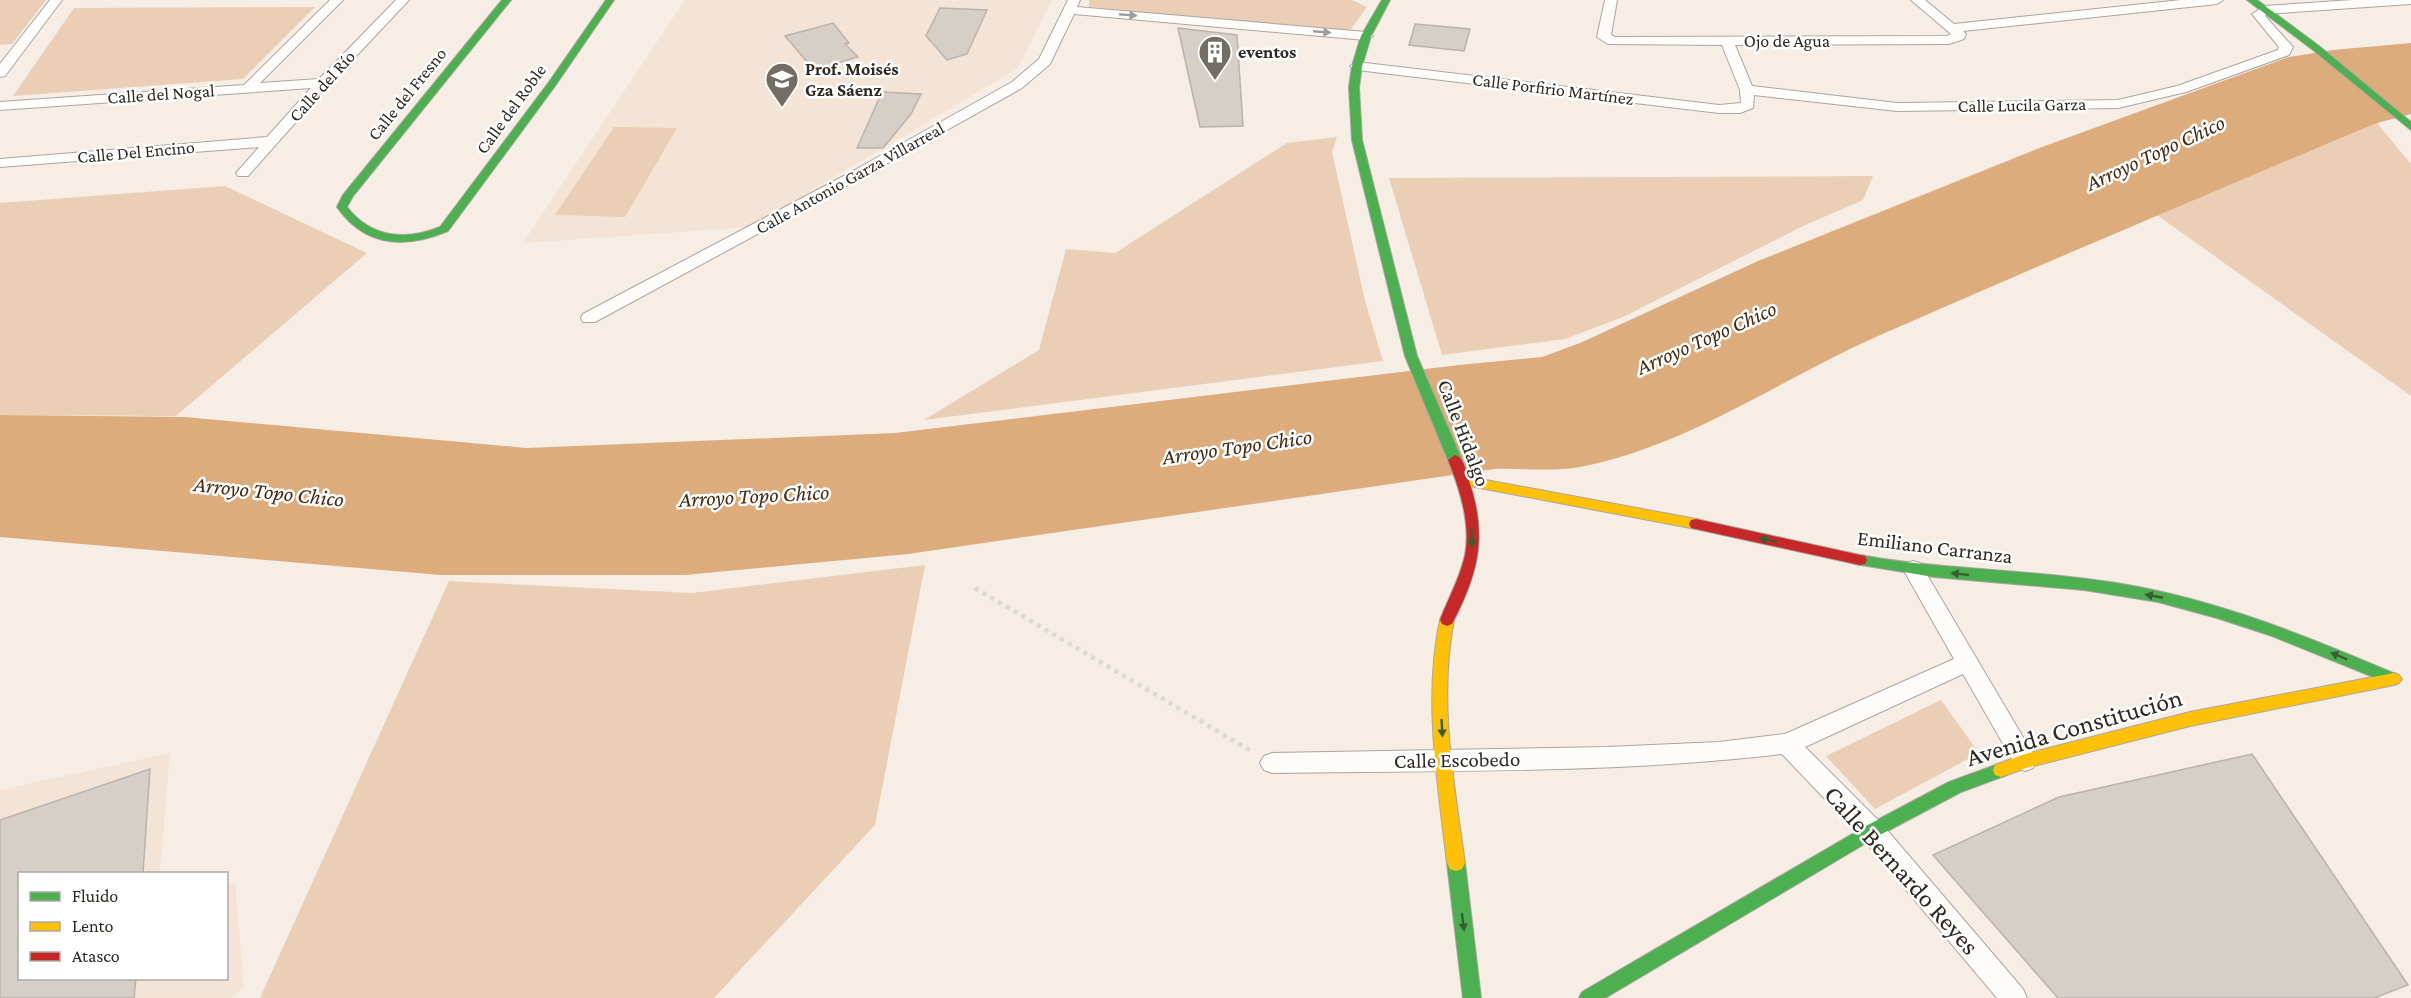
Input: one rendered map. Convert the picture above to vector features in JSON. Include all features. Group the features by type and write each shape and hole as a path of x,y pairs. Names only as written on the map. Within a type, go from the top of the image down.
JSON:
{"street":[{"path":"0,73 11,54 56,0"},
{"path":"248,88 337,0"},
{"name":"Calle del Río","path":"243,173 323,83 403,0"},
{"name":"Calle del Fresno","path":"435,234 410,238 380,237 359,227 344,213 342,207 348,195 507,0"},
{"name":"Calle del Roble","path":"435,234 444,229 456,214 552,84 610,0"},
{"name":"Calle Hidalgo","path":"1386,0 1366,36 1357,66 1354,87 1357,140 1411,356 1461,475 1470,508 1472,555 1445,625 1440,654 1443,760 1472,998"},
{"name":"Ojo de Agua","path":"1611,0 1604,37 1613,41 1727,42 1949,40 1957,38 1956,31 2217,0"},
{"path":"1917,0 1956,31"},
{"path":"2252,0 2316,48 2411,127"},
{"path":"1072,5 1366,36"},
{"name":"Calle Antonio Garza Villarreal","path":"589,318 858,174 1017,85 1045,61 1072,5"},
{"name":"Calle Lucila Garza","path":"1747,90 1897,107 2118,104 2180,91 2284,52 2286,47 2259,17 2260,12 2265,10"},
{"path":"1727,42 1747,90"},
{"path":"0,49 11,54"},
{"name":"Calle Porfirio Martínez","path":"1357,66 1719,109 1740,109 1748,105 1747,90"},
{"name":"Calle del Nogal","path":"0,106 323,83"},
{"name":"Calle Del Encino","path":"0,163 273,141"},
{"name":"Emiliano Carranza","path":"1461,475 1868,562 1913,569 2098,587 2157,596 2204,609 2325,650 2393,679"},
{"path":"1913,569 2025,760"},
{"name":"Calle Escobedo","path":"1272,763 1607,757 1719,752 1787,744 1968,662"},
{"name":"Avenida Constitución","path":"1588,998 1872,831 1955,787 2025,760 2190,719 2411,677"},
{"name":"Calle Bernardo Reyes","path":"1787,744 1872,831 2014,998"}],"lane":[{"path":"2265,10 2411,0"}],"path":[{"path":"975,588 1272,763"}],"shaded area":[{"path":"0,0 46,0 12,44 0,45"},
{"name":"Prof. Moisés Gza Sáenz","path":"685,0 1052,0 1018,68 750,227 523,243"},
{"path":"1089,0 1352,0 1367,7 1349,32 1089,7"},
{"path":"315,7 243,79 13,96 74,8"},
{"path":"2377,123 2411,164 2411,396 2157,215"},
{"path":"614,127 677,128 625,217 555,215"},
{"path":"1337,137 1332,152 1365,301 1383,361 924,420 1039,350 1066,249 1115,253 1287,143"},
{"path":"1873,176 1863,200 1803,226 1623,317 1565,339 1442,355 1389,178"},
{"path":"225,186 367,253 176,416 0,415 0,203"},
{"path":"925,565 875,825 714,998 260,998 449,581 692,593"},
{"path":"1941,700 1979,753 1875,809 1826,756"},
{"path":"170,753 160,872 18,872 18,980 228,980 228,886 235,883 244,989 231,998 0,998 0,790"}],"water":[{"name":"Arroyo Topo Chico","path":"2411,43 2411,114 2377,123 1878,336 1732,410 1658,444 1580,467 1548,470 1494,469 908,554 685,575 441,575 0,537 0,415 185,417 526,448 895,433 1542,357 1580,343 1758,261 2042,147 2289,57 2333,50"}],"building":[{"path":"940,8 987,10 967,54 947,60 926,36"},
{"path":"833,23 849,43 845,44 858,57 814,70 785,36"},
{"path":"1415,24 1470,29 1464,51 1409,45"},
{"name":"eventos","path":"1178,28 1237,35 1243,126 1200,127"},
{"path":"882,92 921,94 911,114 883,148 857,148"},
{"path":"2252,754 2408,985 2374,998 2058,998 1933,855 2059,797"},
{"path":"150,769 143,872 18,872 18,980 136,980 134,998 0,998 0,820"}],"traffic: fast":[{"path":"507,0 348,195 342,207 362,228 388,238 402,239 431,235 444,229 552,84 610,0"},
{"path":"1386,0 1366,36 1357,66 1354,87 1357,140 1411,356 1455,460"},
{"path":"2251,0 2316,48 2411,127"},
{"path":"1860,560 1934,572 2084,584 2158,596 2277,632 2393,679"},
{"path":"1588,998 1872,831 1955,787 2001,770"},
{"path":"1456,863 1472,998"}],"traffic: slow":[{"path":"1464,481 1696,524"},
{"path":"1447,620 1440,654 1443,760 1456,863"},
{"path":"2001,770 2025,761 2190,719 2394,679"}],"traffic: jam":[{"path":"1447,620 1467,571 1473,544 1470,507 1455,460"},
{"path":"1696,524 1860,560"}],"place":[{"name":"eventos","path":"1215,81"},
{"name":"Prof. Moisés Gza Sáenz","path":"782,108"}]}
